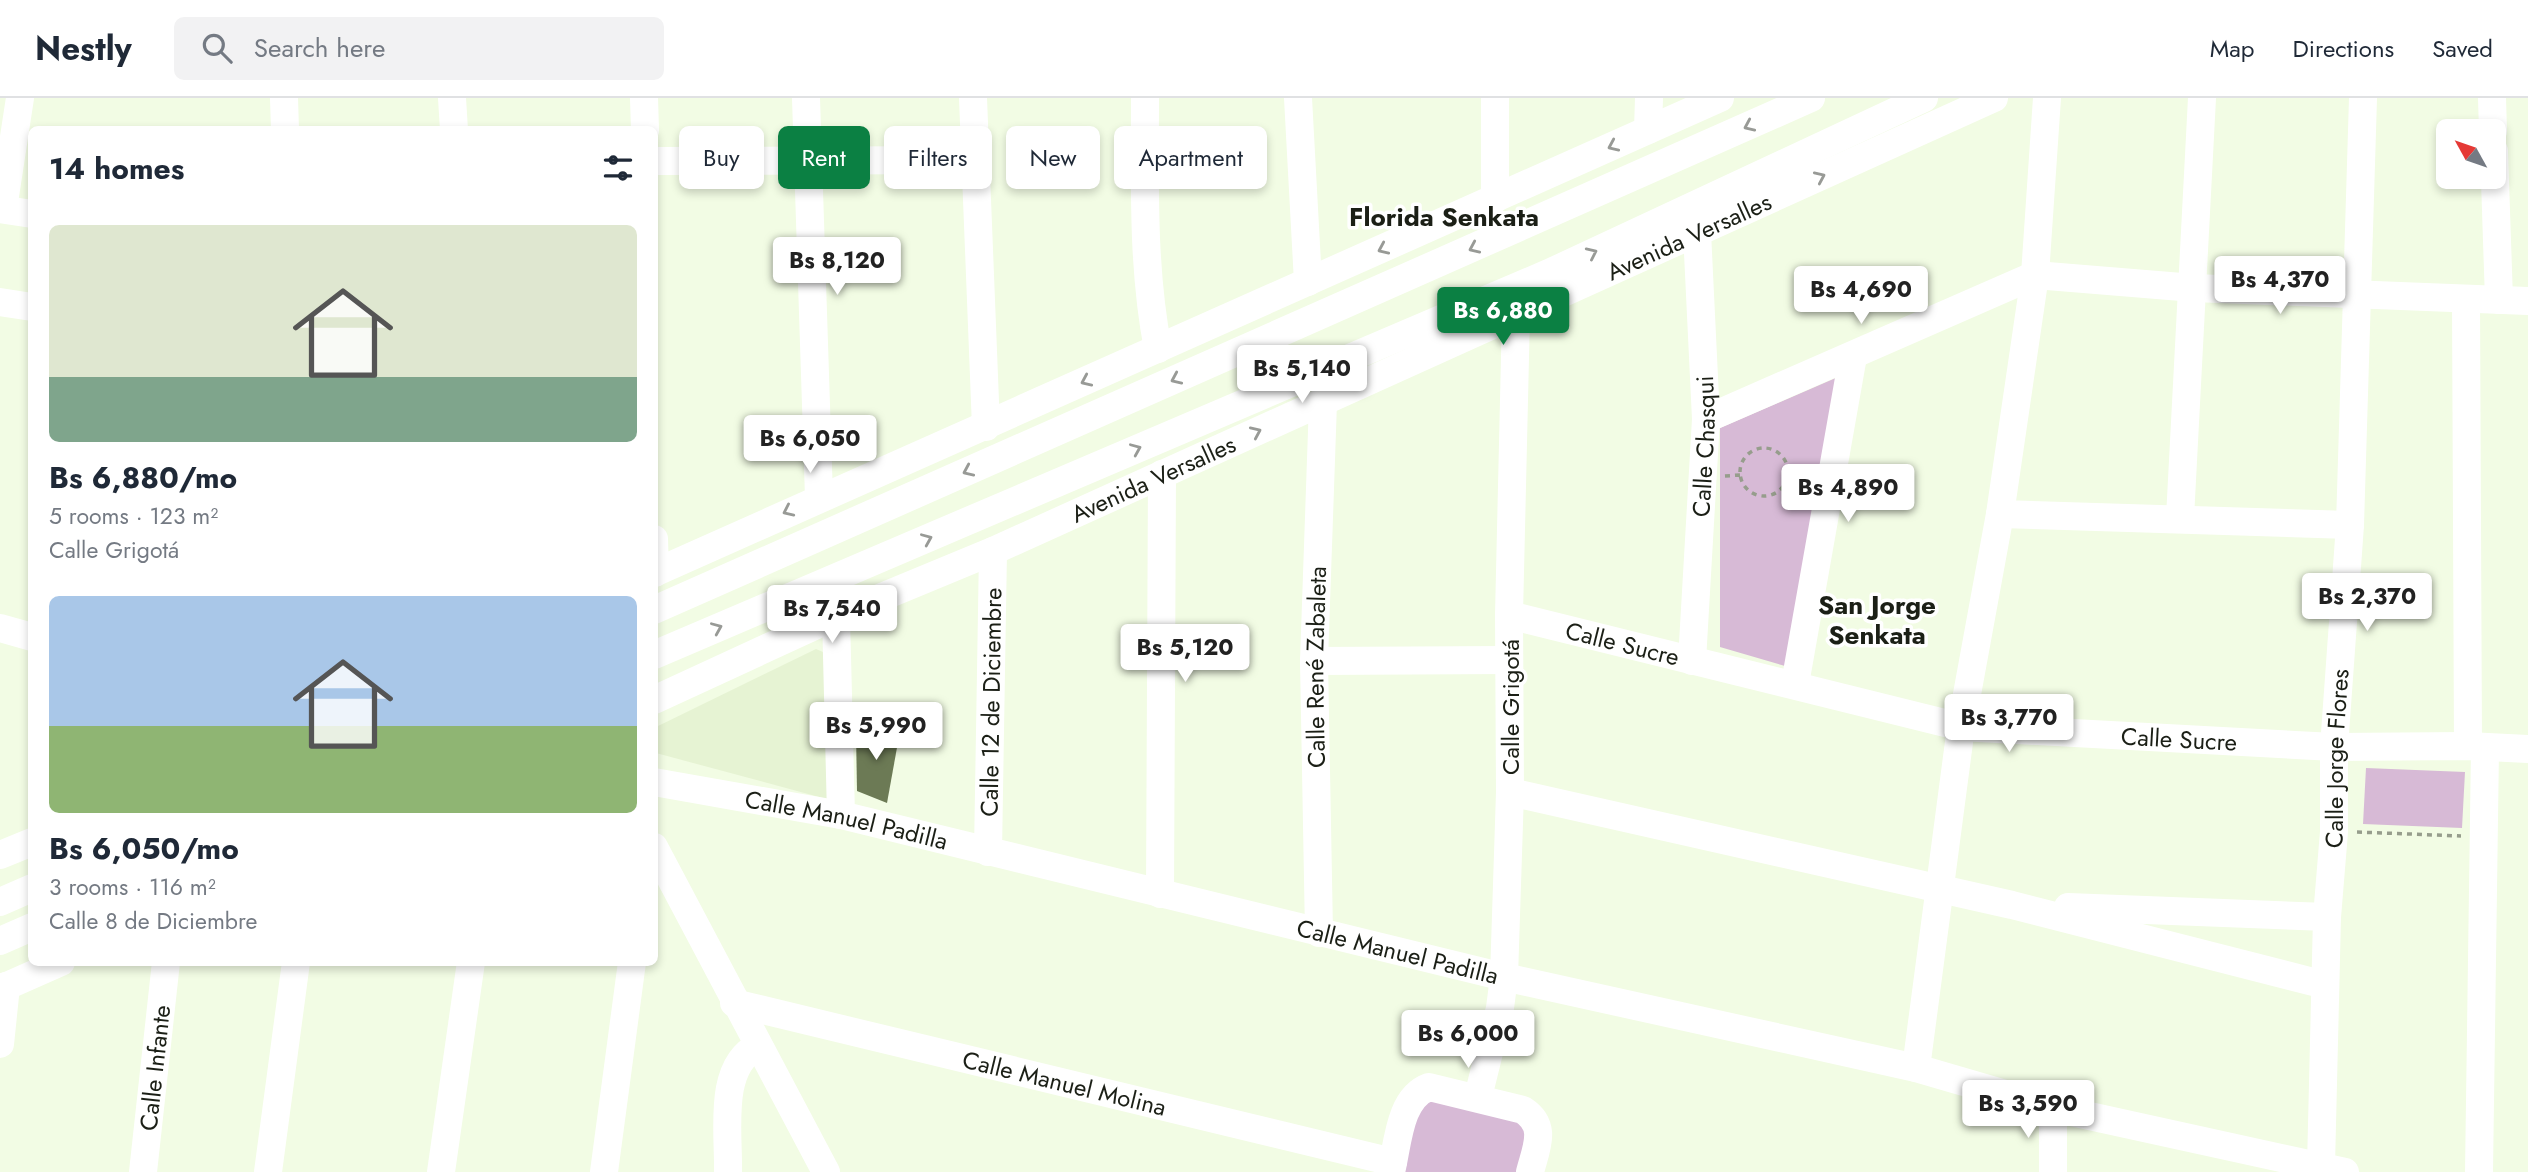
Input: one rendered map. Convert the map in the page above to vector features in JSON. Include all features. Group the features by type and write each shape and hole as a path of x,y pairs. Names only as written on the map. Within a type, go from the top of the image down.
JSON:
{"street":[{"path":"20,98 1,209 28,213"},
{"path":"284,98 285,126"},
{"path":"452,98 454,126"},
{"path":"644,98 645,126"},
{"path":"806,98 807,126"},
{"path":"973,98 974,126"},
{"path":"1145,98 1145,182 1151,311 1158,349"},
{"path":"1298,98 1308,282"},
{"path":"1495,98 1495,199"},
{"path":"1648,130 1649,98"},
{"path":"658,572 819,497 986,426 1720,98"},
{"path":"658,608 1811,98"},
{"name":"Avenida Versalles","path":"658,653 1549,273 1924,98"},
{"name":"Avenida Versalles","path":"658,698 836,616 993,551 1994,98"},
{"path":"1916,1068 1961,727 2000,514 2035,275 2047,98"},
{"path":"2180,518 2202,98"},
{"name":"Calle Jorge Flores","path":"2333,1169 2325,985 2334,832 2334,747 2350,526 2363,98"},
{"path":"2492,98 2493,119"},
{"path":"658,161 778,160"},
{"path":"810,189 819,497"},
{"path":"977,189 986,426"},
{"path":"2495,189 2499,300"},
{"name":"Calle Chasqui","path":"1692,661 1706,419 1698,232"},
{"path":"1706,419 2035,275 2194,288 2528,301"},
{"path":"2466,299 2476,747 2484,837 2479,1172"},
{"path":"0,302 28,306"},
{"name":"Calle Grigotá","path":"1478,1097 1500,1008 1504,977 1510,792 1509,615 1516,314"},
{"path":"1796,684 1853,356"},
{"name":"Calle René Zabaleta","path":"1318,933 1314,661 1323,402"},
{"path":"1160,894 1162,474"},
{"path":"2000,514 2180,518 2350,526"},
{"name":"Calle 12 de Diciembre","path":"988,852 993,551"},
{"name":"Calle Sucre","path":"1509,615 1961,727 2334,747 2528,749"},
{"path":"836,616 841,815"},
{"path":"0,628 28,636"},
{"path":"1314,661 1509,660"},
{"name":"Calle Manuel Padilla","path":"658,783 841,815 1504,977 1916,1068 2251,1161 2333,1169"},
{"path":"1510,792 1940,891 2012,905 2325,985"},
{"path":"0,855 28,844"},
{"path":"658,863 826,1172"},
{"path":"0,902 28,890"},
{"path":"2012,905 2327,917"},
{"path":"0,941 28,929"},
{"path":"0,1044 3,988 52,966"},
{"name":"Calle Infante","path":"143,1172 166,966"},
{"path":"268,1172 295,966"},
{"path":"441,1172 470,966"},
{"path":"604,1172 631,966"},
{"name":"Calle Manuel Molina","path":"734,1003 1392,1167"},
{"path":"728,1172 731,1084 738,1061 746,1052 758,1046"},
{"path":"1392,1167 1407,1106 1419,1090 1429,1087 1523,1110 1539,1125 1530,1172"},
{"path":"2053,1108 2053,1172"}],"path":[{"path":"1756,449 1772,449 1787,465 1787,480 1770,495 1754,493 1748,489 1740,475 1744,459 1756,449"},
{"path":"1720,477 1740,475"},
{"path":"2334,832 2484,837"}],"shaded area":[{"path":"1838,377 1792,668 1720,647 1720,428"},
{"path":"816,649 835,657 834,801 658,754 658,726"},
{"path":"2366,768 2465,772 2462,828 2363,824"},
{"path":"1425,1099 1526,1121 1521,1172 1401,1172 1415,1112"}],"building":[{"path":"900,731 887,803 857,791 856,732"}],"district":[{"name":"Florida Senkata","path":"1444,217"},
{"name":"San Jorge Senkata","path":"1877,620"}]}
